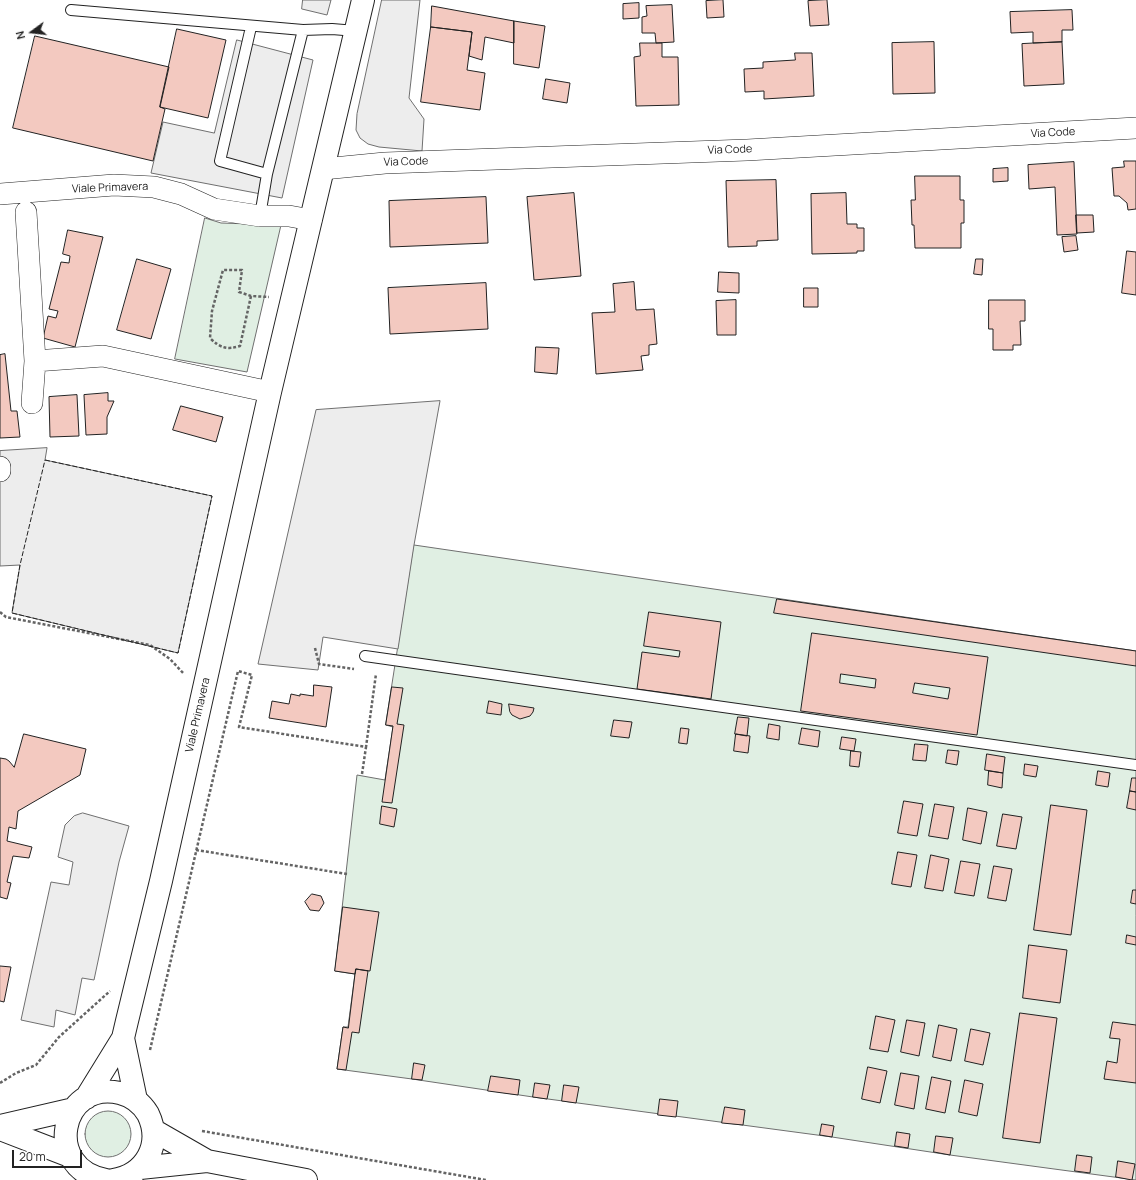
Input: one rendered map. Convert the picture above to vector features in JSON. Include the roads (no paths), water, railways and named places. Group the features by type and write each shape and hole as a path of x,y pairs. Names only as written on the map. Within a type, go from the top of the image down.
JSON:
{"main road":[{"name":"Viale Primavera","path":"80,1103 123,1038 161,881 270,392 363,0"},
{"name":"Viale Primavera","path":"123,1038 136,1100"},
{"path":"0,1127 80,1103 98,1093 109,1091 122,1093 136,1100 146,1110 152,1123 154,1137 151,1151 121,1177"},
{"path":"80,1103 68,1120 65,1132 66,1144 70,1156 84,1176 121,1177 208,1162"},
{"path":"0,1127 70,1156"},
{"path":"153,1130 208,1162 306,1180"}],"street":[{"name":"Via Code","path":"324,169 385,163 747,150 1136,128"},
{"name":"Viale Primavera","path":"0,194 114,185 154,187 181,194 214,209 260,216 289,216 311,220"},
{"path":"26,212 35,361 32,402"},
{"path":"35,361 103,356 270,392"}],"lane":[{"path":"72,10 252,27 356,31"},
{"path":"252,27 220,161 267,174"},
{"path":"260,216 267,174 303,30"},
{"path":"365,656 1136,765"}]}
